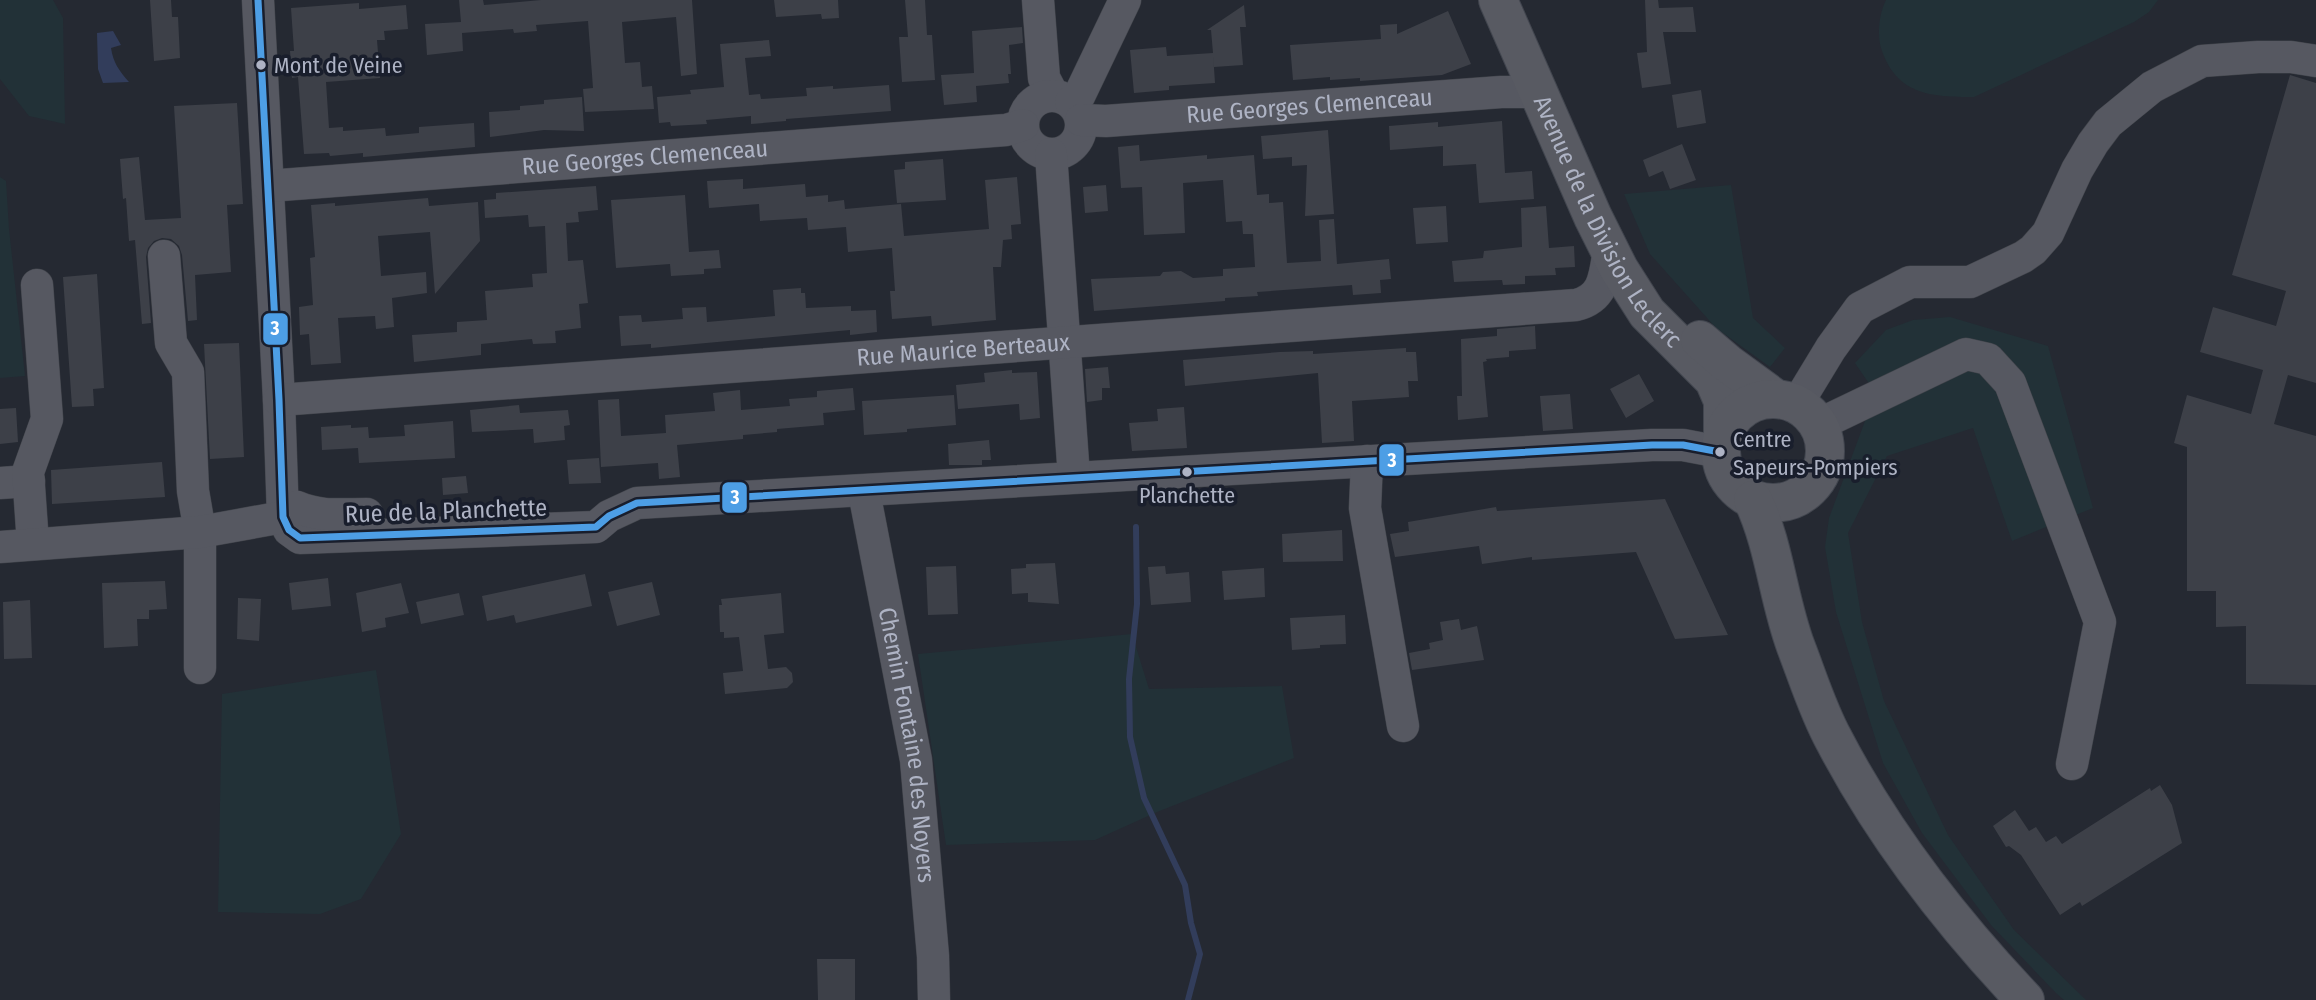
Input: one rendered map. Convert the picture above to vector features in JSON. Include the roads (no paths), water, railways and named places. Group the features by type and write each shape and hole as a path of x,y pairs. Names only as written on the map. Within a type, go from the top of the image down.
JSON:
{"main road":[{"name":"Avenue de la Division Leclerc","path":"1497,0 1619,269 1647,313 1714,380 1723,401 1721,442"},
{"name":"Avenue de la Division Leclerc","path":"1524,57 1649,284 1712,351 1797,409"},
{"path":"1752,402 1797,409 1825,452 1817,479 1795,499 1774,503 1753,500 1734,487 1727,477 1721,442 1728,422 1738,410 1752,402"},
{"path":"1795,499 1793,542 1797,567 1832,692 1867,795"},
{"path":"1753,500 1768,537 1794,643 1833,739 1916,872 1963,931 2025,1000"}],"street":[{"path":"0,547 200,532 283,517 258,0"},
{"path":"1038,0 1044,78 1068,105 1079,137 1074,144 1060,153 1051,154 1028,142 1023,125 1028,107 1035,100 1068,105 1079,96 1125,0"},
{"name":"Rue Georges Clemenceau","path":"1068,105 1106,121 1524,57"},
{"path":"1797,409 1831,348 1860,308 1910,282 1969,282 2033,250 2048,233 2067,191 2093,143 2108,122 2152,88 2202,61 2251,57 2291,57 2316,61"},
{"name":"Rue Georges Clemenceau","path":"268,186 1006,130 1023,125"},
{"path":"1051,154 1074,477"},
{"name":"Rue Maurice Berteaux","path":"279,400 1585,303 1600,291 1605,281 1609,249"},
{"path":"164,256 172,343 188,372 193,491 200,532 200,667"},
{"path":"33,544 14,482 28,472 47,419 37,285"},
{"path":"1797,409 1966,354 1988,359 2010,383 2100,622 2072,764"},
{"name":"Rue de la Planchette","path":"283,517 289,530 300,538 596,527 609,516 637,503 1721,442"},
{"path":"1367,461 1365,508 1403,726"},
{"name":"Chemin Fontaine des Noyers","path":"864,492 916,760 933,956 934,1000"}],"water":[{"path":"113,31 121,45 111,48 113,58 129,82 103,83 98,69 97,33"}],"waterway":[{"path":"1136,527 1137,604 1129,679 1130,737 1144,798 1185,885 1191,923 1200,954 1188,1000"}],"place":[{"name":"Mont de Veine","path":"261,65"},
{"name":"Centre Sapeurs-Pompiers","path":"1720,452"},
{"name":"Planchette","path":"1187,472"}]}
